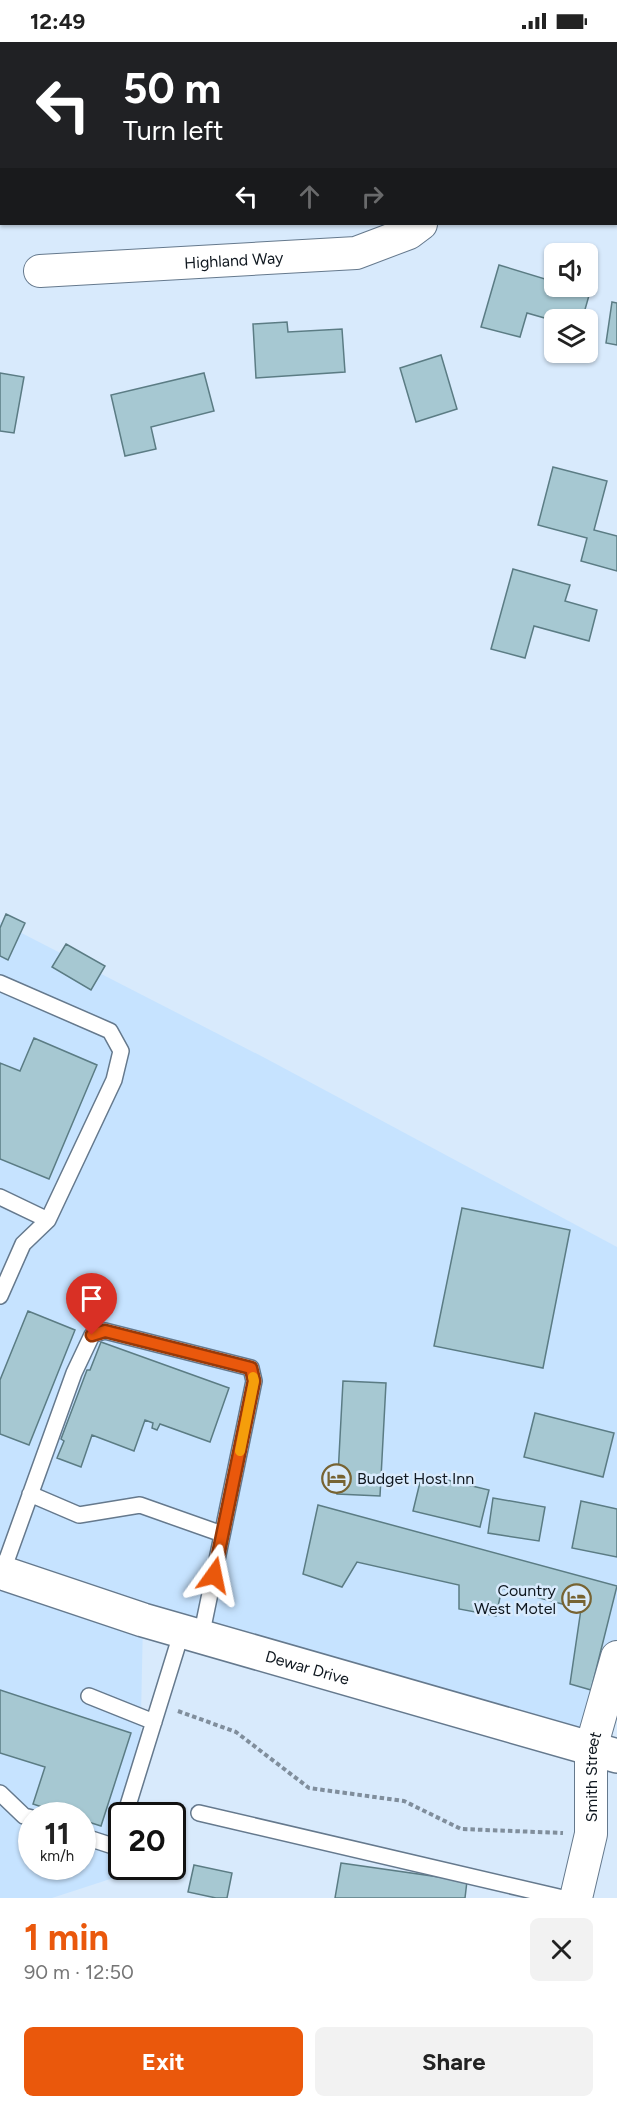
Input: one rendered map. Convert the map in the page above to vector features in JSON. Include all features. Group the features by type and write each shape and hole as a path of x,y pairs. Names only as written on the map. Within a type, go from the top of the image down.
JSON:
{"main road":[{"name":"Dewar Drive","path":"1,1572 192,1634 604,1752"}],"street":[{"name":"Highland Way","path":"40,271 356,253 409,233 420,225"},
{"name":"Smith Street","path":"576,1898 591,1834 617,1657"}],"lane":[{"path":"0,983 110,1031 121,1052 114,1080 48,1220 23,1244 0,1296"},
{"path":"0,1197 48,1220"},
{"path":"1,1572 74,1373 92,1335 105,1331 251,1368 254,1381 222,1534 192,1634 154,1722 130,1802"},
{"path":"30,1494 79,1515 140,1505 222,1534"},
{"path":"89,1696 154,1722"},
{"path":"0,1793 18,1810"},
{"path":"199,1813 563,1898"}],"path":[{"path":"169,1707 236,1732 309,1788 404,1801 461,1829 591,1834"}],"shaded area":[{"path":"0,922 265,1058 617,1247 617,1657 591,1748 143,1620 139,1802 108,1802 108,1880 52,1898 0,1898"}],"building":[{"path":"499,265 544,279 544,297 589,297 585,309 544,309 544,318 527,313 520,337 481,327"},
{"path":"612,302 617,303 617,345 606,343"},
{"path":"287,322 288,332 342,329 345,372 256,378 253,324"},
{"path":"441,355 457,409 416,422 400,368"},
{"path":"0,373 24,377 14,433 0,431"},
{"path":"204,373 214,411 151,427 156,449 125,456 111,395"},
{"path":"553,467 607,481 594,530 617,536 617,571 581,561 587,538 538,525"},
{"path":"513,569 570,585 565,601 597,610 589,641 534,626 525,658 491,649"},
{"path":"6,914 25,923 8,960 0,956 0,928"},
{"path":"66,944 105,966 91,990 52,967"},
{"path":"34,1038 97,1065 49,1179 0,1159 0,1063 20,1071"},
{"path":"462,1208 570,1230 543,1368 434,1346"},
{"path":"28,1311 75,1330 29,1445 0,1434 0,1380"},
{"path":"101,1342 229,1388 210,1442 160,1424 157,1430 152,1428 153,1423 145,1420 134,1451 92,1435 81,1467 57,1458 64,1441 61,1439 87,1370 90,1370"},
{"path":"343,1381 386,1383 380,1496 337,1494"},
{"path":"535,1413 614,1433 603,1477 524,1457"},
{"path":"422,1474 489,1490 480,1527 413,1511"},
{"path":"493,1498 545,1507 539,1541 488,1533"},
{"path":"581,1501 617,1509 617,1557 572,1548"},
{"name":"Country West Motel","path":"318,1505 617,1586 591,1690 570,1684 581,1609 502,1588 496,1616 459,1609 459,1585 357,1562 342,1587 303,1574"},
{"path":"0,1690 131,1733 101,1826 96,1824 96,1802 34,1802 45,1767 0,1753"},
{"path":"341,1863 467,1881 465,1898 335,1898"},
{"path":"194,1865 232,1873 227,1898 188,1892"}],"slow traffic":[{"path":"240,1451 253,1377"}],"place":[{"name":"Budget Host Inn","path":"336,1478"},
{"name":"Country West Motel","path":"577,1599"}],"route":[{"path":"92,1335 105,1331 251,1368 254,1381 214,1575"}]}
